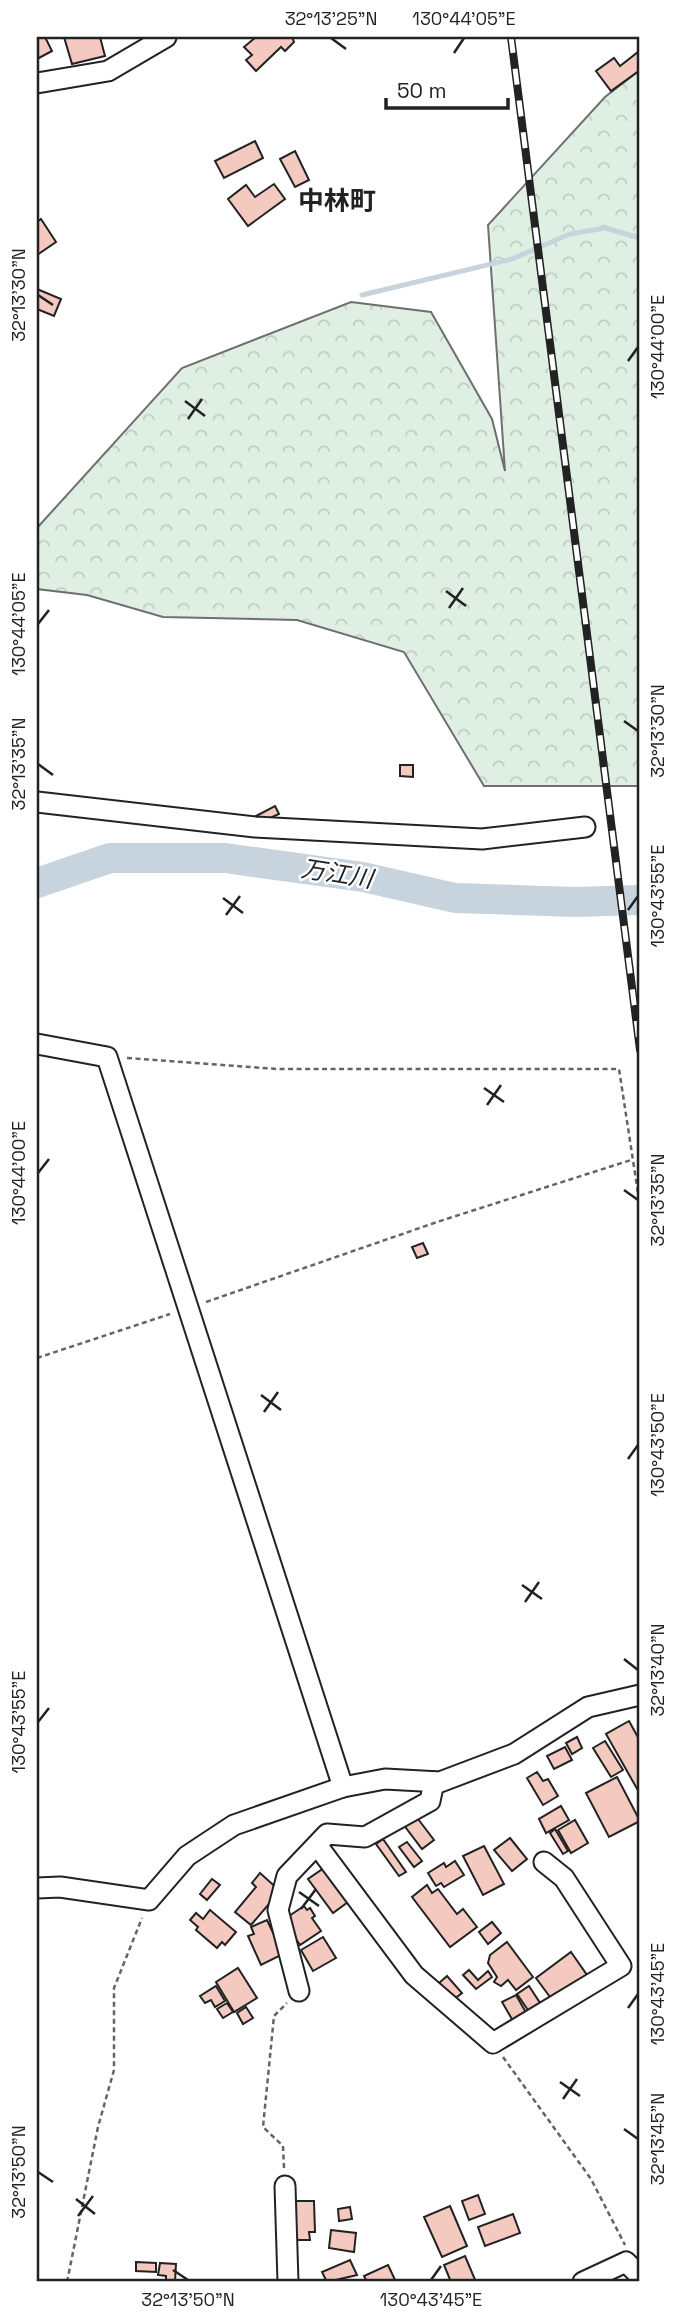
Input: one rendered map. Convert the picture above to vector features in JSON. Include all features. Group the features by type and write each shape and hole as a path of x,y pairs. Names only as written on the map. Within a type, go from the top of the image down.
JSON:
{"street":[{"path":"37,83 108,71 166,37"},
{"path":"37,802 255,827 482,839 585,827"},
{"path":"37,1044 107,1057 343,1787"},
{"path":"37,1888 60,1886 149,1900 187,1856 234,1825 343,1787 385,1780 434,1782 514,1754 588,1707 640,1695"},
{"path":"299,1991 278,1910 287,1876 327,1834 365,1837 430,1801 434,1782"},
{"path":"317,1845 414,1975 493,2043 621,1966 564,1878 544,1862"},
{"path":"285,2186 288,2282"},
{"path":"583,2282 626,2262 640,2276"}],"path":[{"path":"107,1057 277,1069 619,1069 640,1206"},
{"path":"37,1357 189,1308 437,1222 632,1160"},
{"path":"67,2282 99,2127 114,2070 114,1988 149,1900"},
{"path":"285,2186 283,2146 263,2126 274,2016 299,1991"},
{"path":"493,2043 591,2179 629,2252"}],"green space":[{"path":"640,70 640,786 484,786 404,652 297,620 163,617 87,595 37,589 37,528 182,368 351,302 431,312 492,419 505,471 488,225 605,97"}],"building":[{"path":"37,37 45,37 52,51 37,59"},
{"path":"64,37 100,37 105,56 72,64"},
{"path":"256,37 292,37 294,42 285,51 281,47 256,71 246,60 252,55 244,47"},
{"path":"638,52 640,70 611,91 596,71 614,58 620,66"},
{"path":"255,141 263,158 224,178 215,161"},
{"path":"295,151 309,180 295,187 280,159"},
{"path":"274,184 285,199 248,226 228,199 246,185 255,197"},
{"path":"41,219 56,242 37,255 37,222"},
{"path":"37,289 61,299 54,316 37,309"},
{"path":"400,765 413,765 413,777 400,776"},
{"path":"275,806 279,814 259,823 256,816"},
{"path":"423,1243 428,1254 417,1258 412,1247"},
{"path":"629,1721 640,1741 640,1794 606,1734"},
{"path":"577,1737 582,1748 572,1754 566,1743"},
{"path":"605,1741 623,1770 611,1777 593,1748"},
{"path":"565,1747 572,1760 554,1769 547,1756"},
{"path":"537,1772 543,1781 548,1779 558,1796 543,1805 527,1778"},
{"path":"617,1777 640,1821 609,1837 586,1793"},
{"path":"561,1806 569,1820 546,1833 539,1819"},
{"path":"415,1815 434,1840 422,1849 403,1824"},
{"path":"575,1820 588,1843 571,1853 558,1830"},
{"path":"555,1829 568,1851 563,1854 550,1833"},
{"path":"510,1838 527,1859 512,1871 494,1850"},
{"path":"383,1839 406,1872 399,1876 376,1844"},
{"path":"407,1842 422,1861 414,1867 399,1847"},
{"path":"484,1846 504,1884 483,1895 463,1856"},
{"path":"455,1861 464,1875 444,1887 441,1883 436,1886 428,1873 444,1863 446,1867"},
{"path":"324,1868 348,1902 333,1913 308,1879"},
{"path":"260,1873 280,1891 251,1925 235,1912 256,1887 252,1883"},
{"path":"212,1879 220,1885 207,1900 200,1894"},
{"path":"427,1885 432,1893 438,1889 457,1914 463,1909 477,1927 450,1947 412,1897"},
{"path":"304,1906 307,1910 310,1908 315,1916 312,1918 321,1931 300,1945 283,1920"},
{"path":"210,1910 236,1932 225,1945 222,1942 217,1948 196,1930 198,1927 190,1920 196,1913 203,1919"},
{"path":"267,1920 283,1954 261,1965 248,1936 254,1934 251,1927"},
{"path":"492,1922 501,1933 488,1944 479,1932"},
{"path":"323,1937 336,1958 313,1971 301,1950"},
{"path":"507,1942 533,1977 516,1990 508,1980 501,1986 494,1982 497,1977 488,1963 490,1955"},
{"path":"571,1952 587,1975 550,1997 536,1978"},
{"path":"238,1968 257,1998 234,2012 216,1982"},
{"path":"469,1970 478,1980 488,1971 492,1977 476,1989 463,1975"},
{"path":"447,1976 462,1993 453,2000 439,1983"},
{"path":"216,1986 225,2001 215,2007 211,2000 205,2003 200,1996"},
{"path":"529,1986 542,2006 530,2013 517,1994"},
{"path":"516,1995 528,2016 513,2021 502,2002"},
{"path":"227,2003 233,2012 223,2018 217,2009"},
{"path":"246,2007 253,2018 243,2024 237,2013"},
{"path":"478,2195 485,2214 469,2220 462,2201"},
{"path":"290,2201 314,2201 315,2232 309,2232 310,2240 291,2240"},
{"path":"450,2206 467,2246 442,2257 424,2217"},
{"path":"350,2207 352,2219 339,2221 338,2209"},
{"path":"513,2214 520,2233 485,2246 478,2227"},
{"path":"331,2230 356,2233 354,2252 329,2248"},
{"path":"465,2256 476,2282 451,2282 444,2265"},
{"path":"350,2260 357,2275 327,2282 322,2272"},
{"path":"136,2262 156,2263 156,2272 136,2271"},
{"path":"160,2263 176,2264 175,2282 166,2282 166,2276 158,2275"},
{"path":"388,2265 396,2282 367,2282 364,2276"}],"waterway":[{"path":"362,295 512,259 570,234 605,228 640,238"},
{"name":"万江川","path":"37,883 110,858 225,858 363,877 455,898 575,902 640,900"}],"railway":[{"path":"511,37 640,1050"}],"district":[{"name":"中林町","path":"337,201"}]}
